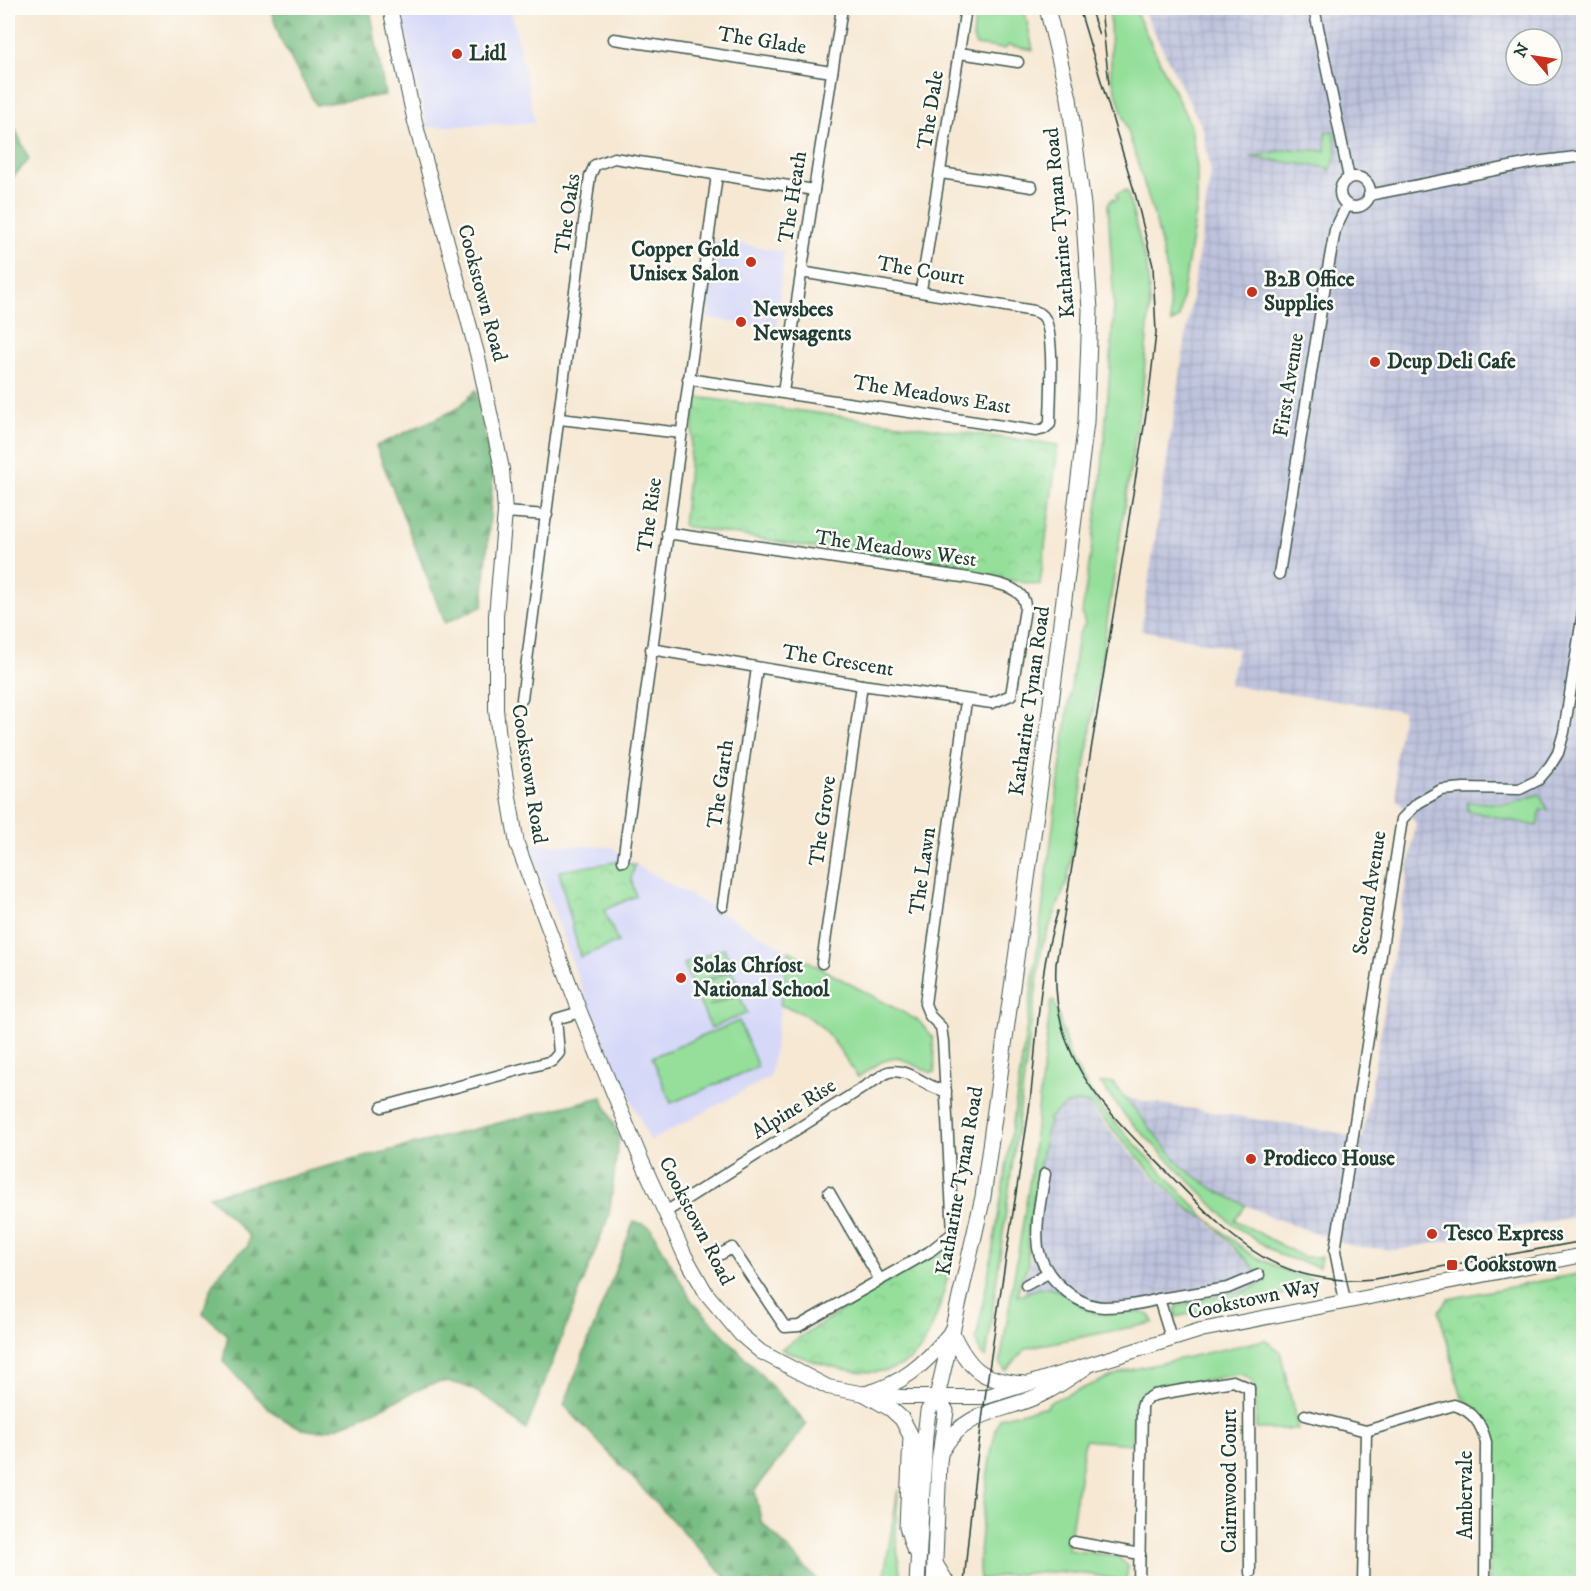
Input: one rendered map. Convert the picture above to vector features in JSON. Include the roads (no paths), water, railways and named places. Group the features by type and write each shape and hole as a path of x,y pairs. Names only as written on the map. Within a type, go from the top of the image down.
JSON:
{"main road":[{"name":"Katharine Tynan Road","path":"917,1584 928,1411 938,1397 951,1331 983,1197 1048,727 1086,422 1090,339 1087,240 1069,98 1047,8"},
{"path":"865,1394 883,1390 914,1372 930,1358 951,1331 965,1358 977,1371 993,1380 1025,1384"},
{"path":"940,1453 951,1436 977,1416 1046,1392 1086,1367"},
{"path":"865,1394 891,1409 902,1419 911,1436 908,1527 918,1560"},
{"name":"Katharine Tynan Road","path":"934,1584 940,1453 946,1411 938,1397"}],"street":[{"name":"Cookstown Road","path":"390,8 405,83 495,428 505,512 496,616 498,738 517,844 580,1012 640,1157 667,1210 685,1256 705,1293 741,1335 761,1352 794,1371 828,1386 865,1394 938,1397"},
{"name":"The Heath","path":"783,392 842,8"},
{"name":"The Dale","path":"921,290 966,8"},
{"path":"1314,8 1349,178"},
{"name":"The Glade","path":"614,39 832,72"},
{"name":"The Dale","path":"960,53 1018,62"},
{"path":"1349,178 1340,189 1341,198 1347,205 1360,206 1370,195 1535,162 1584,156"},
{"name":"The Oaks","path":"522,699 590,176 595,165 614,158 814,190"},
{"name":"The Dale","path":"941,173 1032,187"},
{"name":"The Rise","path":"623,861 717,175"},
{"path":"1349,178 1362,179 1368,186 1370,195"},
{"name":"First Avenue","path":"1279,574 1335,230 1347,205"},
{"name":"The Court","path":"801,272 921,290 1034,311"},
{"name":"The Meadows East","path":"688,379 1036,431 1050,424 1050,366 1047,322 1043,316 1034,311"},
{"path":"560,419 681,433"},
{"path":"505,512 547,515"},
{"name":"The Meadows West","path":"667,533 969,578 1021,593 1026,601 1013,689"},
{"name":"Second Avenue","path":"1345,1301 1335,1251 1402,819 1418,803 1441,790 1520,789 1538,780 1550,766 1558,753 1564,732 1584,606"},
{"name":"The Crescent","path":"651,650 966,701 993,703 1002,701 1011,695 1013,689"},
{"name":"The Garth","path":"723,906 757,668"},
{"name":"The Grove","path":"822,963 862,685"},
{"name":"The Lawn","path":"946,1091 941,1027 930,1016 925,1004 966,701"},
{"path":"382,1107 552,1061 559,1053 556,1019 580,1012"},
{"name":"Alpine Rise","path":"667,1210 888,1072 903,1071 931,1087 946,1091"},
{"path":"721,1254 732,1248 785,1327 799,1326 930,1252 953,1233 946,1091"},
{"path":"1045,1174 1037,1236 1039,1251 1048,1273 1059,1286 1101,1307 1139,1304 1228,1288 1259,1275"},
{"path":"829,1192 880,1280"},
{"name":"Cookstown Way","path":"938,1397 992,1396 1171,1338 1345,1301 1584,1255"},
{"path":"1026,1284 1048,1273"},
{"path":"1159,1299 1171,1338"},
{"name":"Cairnwood Court","path":"1140,1554 1142,1407 1144,1401 1154,1395 1233,1381 1249,1388 1250,1574"},
{"name":"Ambervale","path":"1366,1431 1454,1405 1467,1410 1477,1420 1486,1442 1485,1584"},
{"path":"1305,1415 1366,1431 1364,1584"},
{"path":"1074,1542 1140,1554 1138,1584"},
{"path":"934,1561 948,1584"}],"tram line":[{"path":"1079,8 1136,197 1153,266 1156,333 1148,402 1056,964 1057,998 1062,1028 1072,1054 1085,1079 1102,1102 1188,1194 1233,1236 1256,1253 1280,1266 1308,1275 1339,1280 1374,1279 1584,1241"},
{"path":"1090,8 1099,35"},
{"path":"1101,8 1109,84"},
{"path":"964,1584 984,1408 1028,1117 1041,987 1058,911"}],"place":[{"name":"Lidl","path":"457,54"},
{"name":"Copper Gold Unisex Salon","path":"751,262"},
{"name":"B2B Office Supplies","path":"1252,292"},
{"name":"Newsbees Newsagents","path":"741,322"},
{"name":"Dcup Deli Cafe","path":"1375,362"},
{"name":"Solas Chríost National School","path":"681,978"},
{"name":"Prodieco House","path":"1251,1159"},
{"name":"Tesco Express","path":"1432,1234"},
{"name":"Cookstown","path":"1452,1265"}]}
